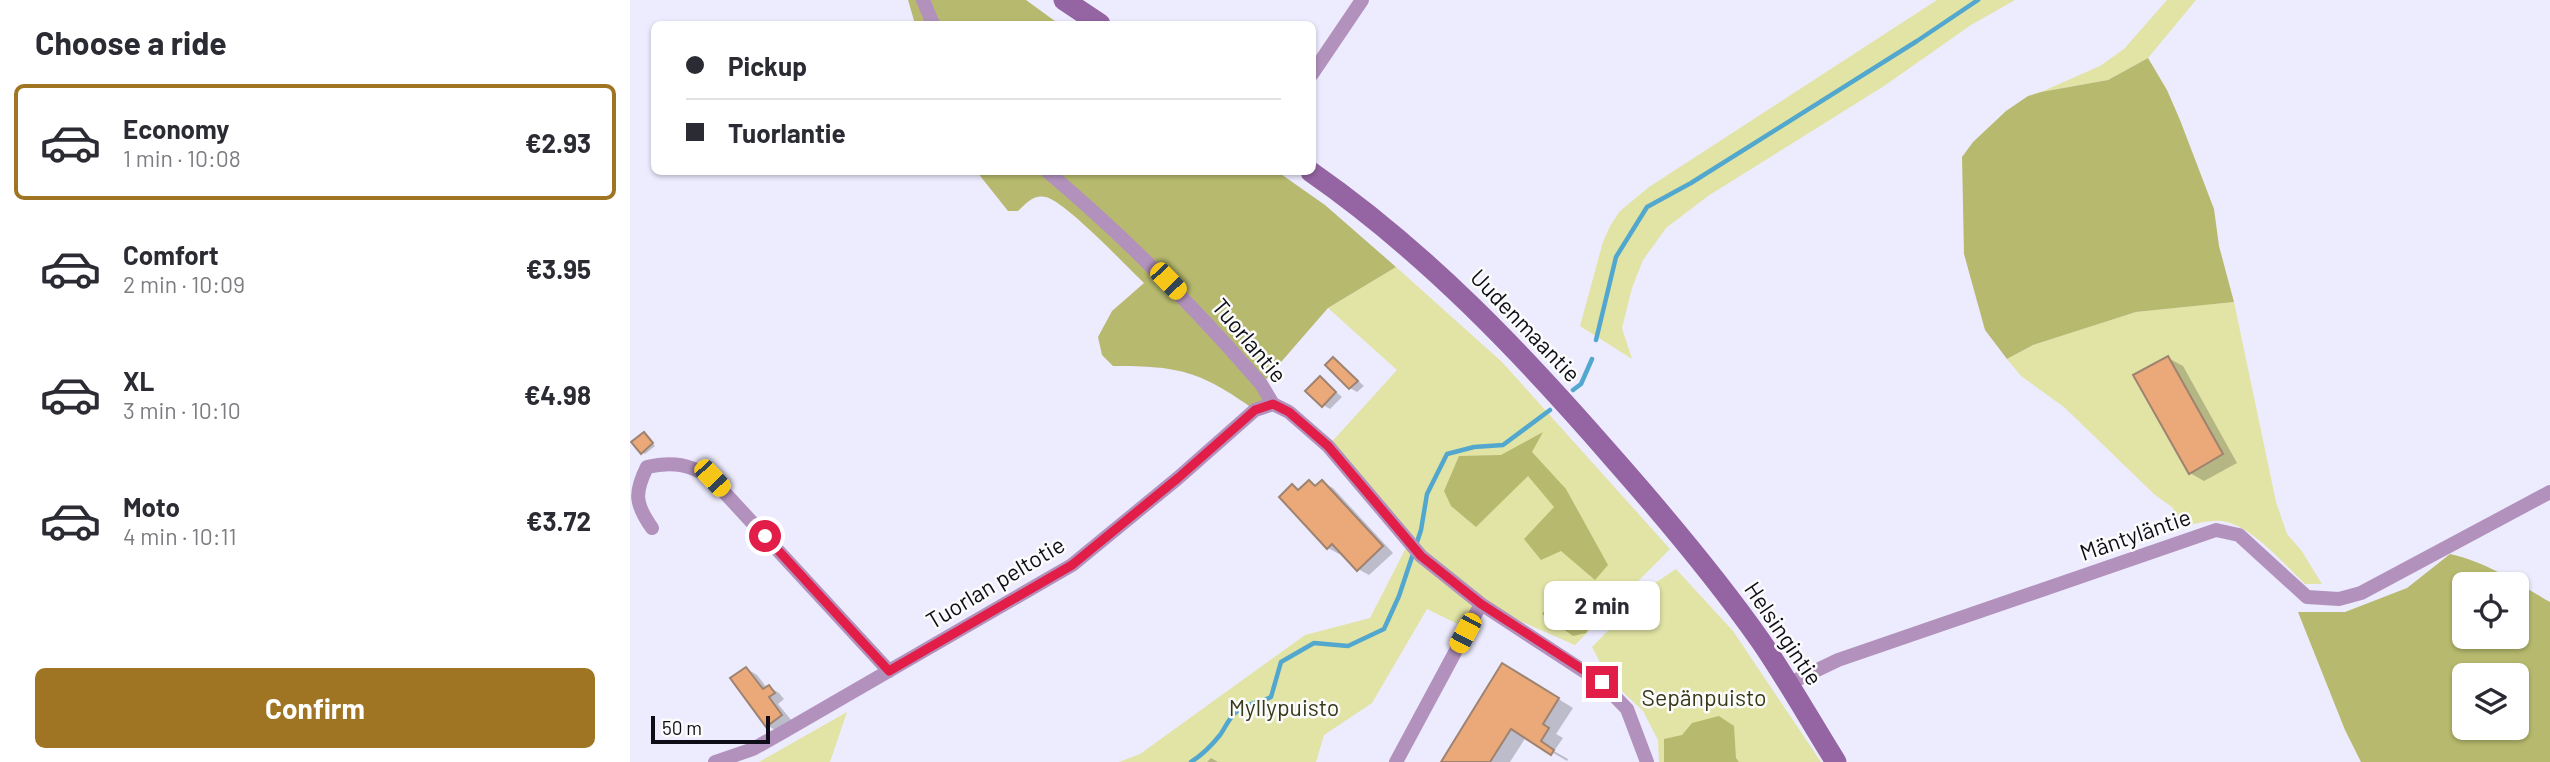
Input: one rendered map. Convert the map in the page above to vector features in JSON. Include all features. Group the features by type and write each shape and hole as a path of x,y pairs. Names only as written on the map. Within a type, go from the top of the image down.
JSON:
{"main road":[{"path":"1064,0 1096,21"},
{"name":"Uudenmaantie","path":"1315,175 1396,236 1489,323 1574,413 1682,537"},
{"name":"Helsingintie","path":"1682,537 1762,642 1836,762"}],"street":[{"path":"923,0 932,21"},
{"path":"1316,68 1362,0"},
{"name":"Tuorlantie","path":"1052,175 1168,281 1261,384 1273,404 1289,412 1328,446 1421,556 1481,604"},
{"name":"Tuorlan peltotie","path":"715,762 753,749 1072,565 1178,478 1255,410 1273,404"},
{"path":"652,528 641,512 637,495 647,467 666,462 697,468 712,478 889,671"},
{"name":"Mäntyläntie","path":"1788,684 1838,660 2216,530 2239,536 2306,597 2339,599 2361,593 2550,492"},
{"path":"1396,762 1481,604 1602,682 1627,709 1647,762"}],"green space":[{"path":"908,0 1026,0 1055,21 914,21"},
{"path":"1937,0 2015,0 1971,25 1884,86 1708,196 1666,228 1643,260 1632,288 1622,328 1632,359 1580,326 1603,242 1620,211 1649,187"},
{"path":"2167,0 2196,0 2148,58 2108,80 2041,92 2100,66 2124,49"},
{"path":"2148,58 2167,90 2214,209 2219,246 2234,302 2136,312 2033,345 2007,359 1985,330 1964,254 1962,157 1973,142 2006,111 2028,96 2108,80"},
{"path":"979,175 1282,175 1325,205 1396,267 1328,308 1262,384 1273,404 1255,410 1219,387 1188,373 1156,367 1113,366 1102,355 1098,337 1112,311 1144,283 1081,222 1056,202 1046,197 1038,197 1030,200 1018,211 1008,211"},
{"name":"Myllypuisto","path":"1396,267 1502,362 1670,549 1575,645 1481,604 1468,629 1427,609 1372,703 1324,735 1316,762 1119,762 1140,754 1305,635 1370,618 1409,542 1328,446 1397,370 1328,308"},
{"path":"2234,302 2276,502 2287,534 2301,550 2322,584 2305,584 2266,546 2233,524 2210,521 2179,529 2181,522 2172,507 2155,495 2064,407 2021,376 2007,359 2033,345 2136,312"},
{"path":"1543,432 1532,452 1566,489 1608,565 1595,580 1561,551 1541,560 1524,539 1554,507 1528,476 1476,527 1451,506 1444,491 1459,456 1501,455"},
{"path":"2450,554 2497,572 2452,572 2452,649 2529,649 2529,590 2550,602 2550,762 2361,762 2345,730 2298,612 2345,612 2407,588"},
{"name":"Sepänpuisto","path":"1676,569 1733,631 1821,762 1659,762 1658,740 1643,711 1608,678 1592,647 1655,583"},
{"path":"1559,590 1604,602 1586,633 1573,636 1542,614"},
{"path":"847,712 830,762 759,762"},
{"path":"1719,716 1734,726 1736,758 1739,762 1664,762 1664,739 1682,735 1692,723"}],"building":[{"path":"2168,356 2223,454 2189,474 2133,375"},
{"path":"1333,357 1358,381 1349,389 1325,365"},
{"path":"1320,376 1336,392 1322,407 1305,391"},
{"path":"644,432 653,443 641,454 631,442"},
{"path":"1309,480 1315,486 1322,480 1383,546 1357,571 1332,544 1327,549 1279,497 1292,484 1298,490"},
{"path":"1502,663 1559,698 1543,724 1549,728 1541,741 1554,750 1551,755 1511,729 1490,762 1441,762"},
{"path":"746,667 763,689 769,685 775,693 769,697 782,715 766,727 730,678"}],"waterway":[{"path":"1596,340 1616,257 1647,207 1691,183 1978,0"},
{"path":"1573,390 1581,384 1592,359"},
{"path":"1191,762 1214,742 1236,712 1271,697 1281,662 1314,643 1348,646 1384,629 1399,596 1421,530 1427,494 1447,454 1474,447 1503,445 1550,410"}],"route":[{"path":"765,536 889,671 1072,565 1178,478 1255,410 1273,404 1289,412 1328,446 1421,556 1451,582 1602,682"}]}
